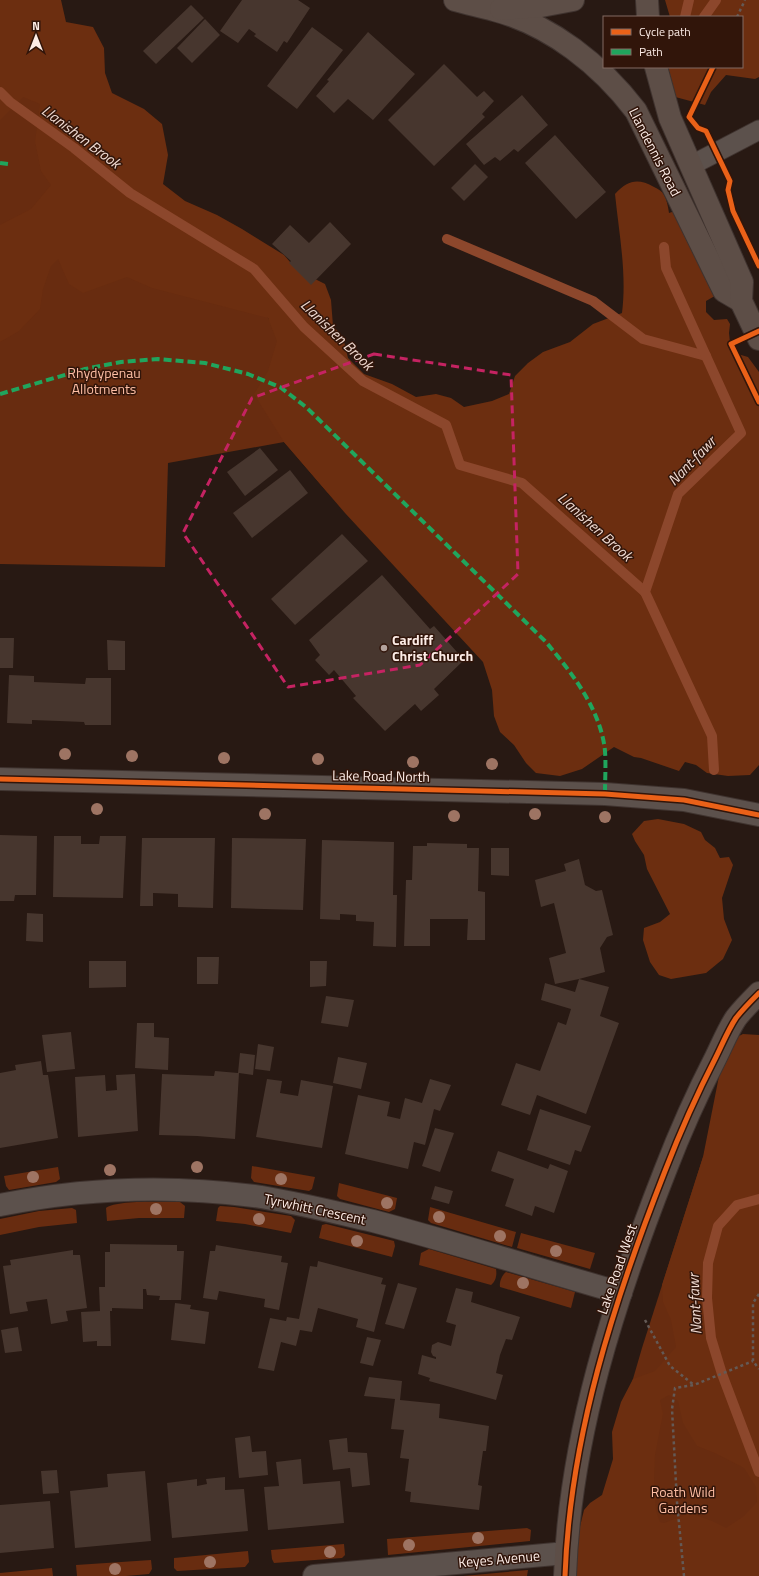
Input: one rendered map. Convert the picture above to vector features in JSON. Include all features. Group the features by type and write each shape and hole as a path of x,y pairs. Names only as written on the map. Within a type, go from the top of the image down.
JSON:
{"street":[{"name":"Llandennis Road","path":"456,0 494,10 527,22 568,44 588,60 623,94 636,111 724,291 741,301"},
{"name":"Llandennis Road","path":"494,10 541,6 573,0"},
{"path":"647,0 648,16"},
{"name":"Llandennis Road","path":"656,68 670,118 742,282 741,301 759,339"},
{"name":"Lake Road North","path":"0,779 605,794 684,800 759,815"},
{"name":"Lake Road West","path":"565,1576 571,1502 582,1437 601,1360 621,1293 657,1191 695,1098 735,1019 759,993"},
{"name":"Tyrwhitt Crescent","path":"0,1205 22,1200 120,1190 156,1189 203,1191 254,1196 301,1204 406,1230 621,1293"},
{"name":"Keyes Avenue","path":"314,1576 566,1553"}],"lane":[{"path":"690,166 759,130"}],"path":[{"path":"737,16 745,0"},
{"path":"694,105 712,68"},
{"path":"759,1294 753,1303 753,1360 759,1369"},
{"path":"645,1320 670,1366 694,1385"},
{"path":"684,1576 677,1502 672,1409 675,1388 694,1385 753,1360"}],"highlighted area":[{"path":"374,354 511,375 518,574 420,665 288,687 183,533 252,398"}],"green space":[{"name":"Rhydypenau Allotments","path":"0,0 26,0 66,107 268,318 314,380 328,493 284,442 168,463 165,567 0,564"},
{"name":"Roath Wild Gardens","path":"759,1059 759,1576 598,1576 628,1396 642,1348 703,1157"},
{"path":"252,1166 315,1177 312,1189 309,1191 254,1182 251,1178"},
{"path":"58,1167 60,1179 56,1182 9,1190 6,1186 4,1176"},
{"path":"339,1183 397,1198 395,1209 389,1212 340,1199 337,1196"},
{"path":"141,1202 180,1202 185,1206 184,1218 139,1218 107,1221 106,1208 111,1205"},
{"path":"220,1206 291,1216 295,1220 291,1233 245,1224 216,1221 218,1208"},
{"path":"430,1207 516,1232 512,1247 431,1223 428,1220"},
{"path":"72,1208 76,1210 77,1223 39,1227 0,1235 0,1219 39,1211"},
{"path":"326,1224 394,1241 395,1246 392,1257 319,1238 322,1225"},
{"path":"521,1233 595,1253 590,1269 517,1248"},
{"path":"429,1249 496,1269 495,1280 491,1285 419,1265 421,1253"},
{"path":"506,1272 575,1292 571,1308 500,1287 501,1279"},
{"path":"527,1528 531,1530 530,1541 388,1555 387,1539"},
{"path":"344,1544 345,1555 342,1558 274,1563 272,1559 271,1550"},
{"path":"248,1551 249,1562 245,1567 177,1571 174,1568 174,1558"},
{"path":"151,1560 152,1569 149,1574 126,1576 77,1576 76,1565"},
{"path":"52,1568 53,1576 0,1576 0,1573"},
{"path":"528,1570 527,1576 463,1576"}],"shaded area":[{"path":"0,0 61,0 66,22 93,27 104,48 105,73 112,93 144,109 162,124 168,155 163,184 185,201 217,215 242,229 284,255 297,270 325,284 331,300 333,326 343,337 348,358 364,374 392,384 416,397 436,394 451,398 464,407 492,401 509,394 515,376 528,363 543,352 570,342 593,324 622,313 624,283 615,194 624,186 633,182 643,182 662,192 666,199 669,213 678,210 720,293 706,301 706,312 714,320 727,319 730,324 729,333 731,352 748,357 759,372 759,765 750,775 728,776 707,773 696,765 685,762 679,771 634,757 614,747 582,769 560,776 536,773 526,763 514,745 500,732 494,716 492,690 483,662 345,513 284,442 254,394 268,371 277,341 268,318 152,288 127,277 83,293 69,284 58,259 51,266 43,289 40,309 19,331 0,342 0,225 31,209 51,185 41,171 35,141 40,104 23,97 0,120"},
{"path":"665,0 759,0 759,77 755,79 726,75 711,92 705,105 668,95 669,68 743,68 743,16 670,16"},
{"path":"658,819 684,824 701,832 705,840 715,848 720,858 729,857 733,865 722,898 724,919 732,940 723,959 706,973 671,979 659,975 650,962 643,940 644,928 660,922 670,914 647,869 644,855 632,834 644,821"},
{"name":"Roath Wild Gardens","path":"743,1034 759,1035 759,1576 576,1576 577,1539 584,1510 590,1503 602,1495 613,1459 612,1432 621,1402 633,1379 655,1371 676,1347 671,1320 663,1302 662,1285 703,1157 721,1066 733,1039","holes":["669,1395 678,1401 683,1423 697,1446 717,1454 744,1468 756,1487 757,1502 744,1516 726,1528 690,1513 664,1523 660,1522 656,1511 654,1478 655,1455 663,1414 660,1400"]}],"building":[{"path":"242,0 298,0 310,8 287,43 284,41 277,52 254,36 256,34 249,29 238,43 220,31"},
{"path":"191,5 204,18 156,64 143,51"},
{"path":"205,19 220,35 192,63 177,48"},
{"path":"312,27 343,50 297,109 267,86"},
{"path":"368,32 415,74 373,120 348,99 334,113 316,96 329,81 327,80"},
{"path":"444,64 477,97 484,91 494,101 482,114 485,117 434,166 388,120"},
{"path":"522,95 548,125 518,152 514,149 500,161 495,157 484,165 466,144"},
{"path":"555,135 606,192 576,219 525,163"},
{"path":"475,164 488,177 464,201 451,188"},
{"path":"330,222 351,244 311,285 289,263 291,261 272,244 290,225 309,243"},
{"path":"260,448 278,470 245,496 227,472"},
{"path":"290,470 308,493 252,538 233,513"},
{"path":"342,534 368,561 295,625 271,599"},
{"name":"Cardiff Christ Church","path":"382,575 430,629 434,626 464,660 434,689 439,695 421,711 415,704 385,731 353,698 356,696 334,670 329,675 315,660 320,655 309,640"},
{"path":"0,638 14,638 13,668 0,668"},
{"path":"107,640 125,641 125,670 108,670"},
{"path":"9,675 34,676 34,682 85,684 86,678 111,678 111,725 85,725 84,722 32,720 32,724 7,723"},
{"path":"0,835 37,836 36,895 15,895 14,901 0,901"},
{"path":"54,836 81,836 81,844 99,844 100,836 126,836 123,898 53,897"},
{"path":"142,838 215,838 213,908 178,907 178,894 153,893 153,906 140,906"},
{"path":"232,838 306,839 303,910 231,908"},
{"path":"322,840 394,842 393,895 397,895 396,947 373,946 374,922 356,921 356,915 340,914 340,920 320,919"},
{"path":"427,843 467,844 467,848 479,848 478,891 485,892 485,940 467,940 468,919 430,919 430,946 404,946 406,880 412,880 413,846 427,846"},
{"path":"491,848 509,848 509,876 491,875"},
{"path":"579,859 585,885 596,891 602,890 613,935 607,937 600,948 605,972 555,984 549,958 566,953 554,903 541,907 535,880 566,871 564,864"},
{"path":"27,913 43,914 43,942 26,941"},
{"path":"197,957 219,957 218,984 197,984"},
{"path":"89,961 126,961 126,987 89,988"},
{"path":"310,961 327,961 326,986 310,987"},
{"path":"579,979 609,987 600,1016 619,1023 586,1114 537,1095 530,1115 501,1105 516,1063 540,1071 558,1022 566,1025 571,1009 541,1000 545,983 575,992"},
{"path":"326,996 354,1000 348,1027 321,1023"},
{"path":"137,1023 154,1023 154,1037 169,1038 168,1070 135,1068"},
{"path":"71,1032 75,1069 47,1072 42,1035"},
{"path":"258,1044 274,1047 270,1071 255,1069"},
{"path":"240,1053 255,1055 253,1075 239,1073 235,1139 159,1135 162,1074 214,1076 215,1071 238,1073"},
{"path":"338,1057 367,1063 361,1089 333,1083"},
{"path":"41,1061 43,1075 48,1075 58,1138 0,1148 0,1073 16,1070 15,1065"},
{"path":"135,1074 138,1131 78,1137 75,1077 105,1075 106,1091 117,1090 116,1075"},
{"path":"267,1079 282,1081 280,1093 298,1096 301,1080 333,1086 322,1148 256,1137"},
{"path":"430,1079 451,1085 440,1111 434,1109 425,1145 414,1142 408,1169 345,1154 358,1095 390,1102 387,1116 400,1119 405,1098 422,1103"},
{"path":"540,1109 591,1126 581,1152 575,1150 570,1165 527,1150"},
{"path":"435,1128 454,1133 440,1172 422,1166"},
{"path":"498,1151 548,1169 550,1164 568,1171 554,1213 535,1206 532,1216 505,1206 514,1179 491,1171"},
{"path":"435,1186 453,1191 449,1204 431,1199"},
{"path":"110,1244 177,1245 177,1251 184,1251 181,1300 159,1300 160,1296 147,1295 146,1289 143,1289 143,1309 112,1308 112,1311 110,1311 111,1346 97,1346 97,1341 83,1342 81,1312 100,1311 99,1287 105,1287 105,1252 110,1252"},
{"path":"216,1245 282,1256 281,1262 288,1263 279,1310 264,1307 265,1299 219,1291 217,1300 203,1298 210,1251 215,1251"},
{"path":"73,1250 73,1255 80,1255 87,1308 66,1311 68,1321 51,1324 47,1299 26,1302 28,1311 10,1314 3,1266 11,1265 10,1260"},
{"path":"318,1261 383,1278 381,1284 386,1285 374,1332 356,1327 358,1319 318,1308 312,1332 300,1330 296,1346 281,1342 274,1371 258,1368 270,1318 286,1321 287,1317 299,1319 310,1266 317,1267"},
{"path":"398,1283 417,1288 404,1329 385,1324"},
{"path":"456,1288 473,1292 471,1302 520,1317 512,1340 506,1339 500,1355 496,1373 503,1375 496,1400 429,1381 430,1378 418,1374 422,1355 436,1359 431,1352 432,1345 438,1342 451,1346 456,1325 446,1322"},
{"path":"175,1303 191,1305 190,1309 209,1312 205,1344 171,1340"},
{"path":"18,1327 22,1351 5,1353 1,1330"},
{"path":"367,1337 381,1340 373,1366 360,1363"},
{"path":"369,1377 402,1381 400,1400 440,1404 439,1418 489,1426 486,1451 483,1451 478,1485 482,1486 479,1510 410,1502 411,1492 405,1491 409,1459 400,1458 404,1430 391,1429 395,1399 364,1396"},
{"path":"250,1436 252,1452 266,1451 268,1475 239,1478 235,1438"},
{"path":"347,1438 348,1452 367,1453 370,1485 352,1487 350,1468 333,1470 329,1440"},
{"path":"301,1459 303,1484 340,1481 344,1523 268,1530 264,1487 279,1486 276,1462"},
{"path":"57,1470 59,1493 43,1494 41,1471"},
{"path":"145,1471 151,1541 75,1548 70,1491 108,1487 107,1474"},
{"path":"225,1477 225,1490 244,1489 248,1531 172,1538 167,1483 197,1479 197,1486 207,1484 206,1479"},
{"path":"50,1501 54,1548 0,1553 0,1505"}],"waterway":[{"name":"Nant-fawr","path":"685,16 689,0"},
{"path":"705,16 716,0"},
{"name":"Llanishen Brook","path":"0,92 10,102 74,148 130,193 254,269 304,327 363,381 446,425 460,465 522,483 645,592"},
{"path":"447,239 593,301 643,339 706,356"},
{"name":"Nant-fawr","path":"664,247 666,268 741,433 678,494 645,592 712,736 714,770"},
{"name":"Nant-fawr","path":"759,1199 737,1205 718,1226 708,1263 707,1298 711,1338 722,1374 759,1472"}],"marked path":[{"path":"0,163 8,164"},
{"path":"0,394 85,369 121,362 158,359 205,363 248,374 280,387 306,407 546,642 566,666 584,693 598,721 605,751 605,794"}],"cycle path":[{"path":"713,68 689,117 698,128 706,131 730,181 728,190 733,211 759,266"},
{"path":"759,331 731,344 759,402"},
{"path":"0,779 605,794 684,800 759,815"},
{"path":"565,1576 569,1524 585,1421 612,1319 646,1220 671,1156 702,1085 736,1018 759,993"}],"place":[{"name":"Cardiff Christ Church","path":"384,648"}]}
